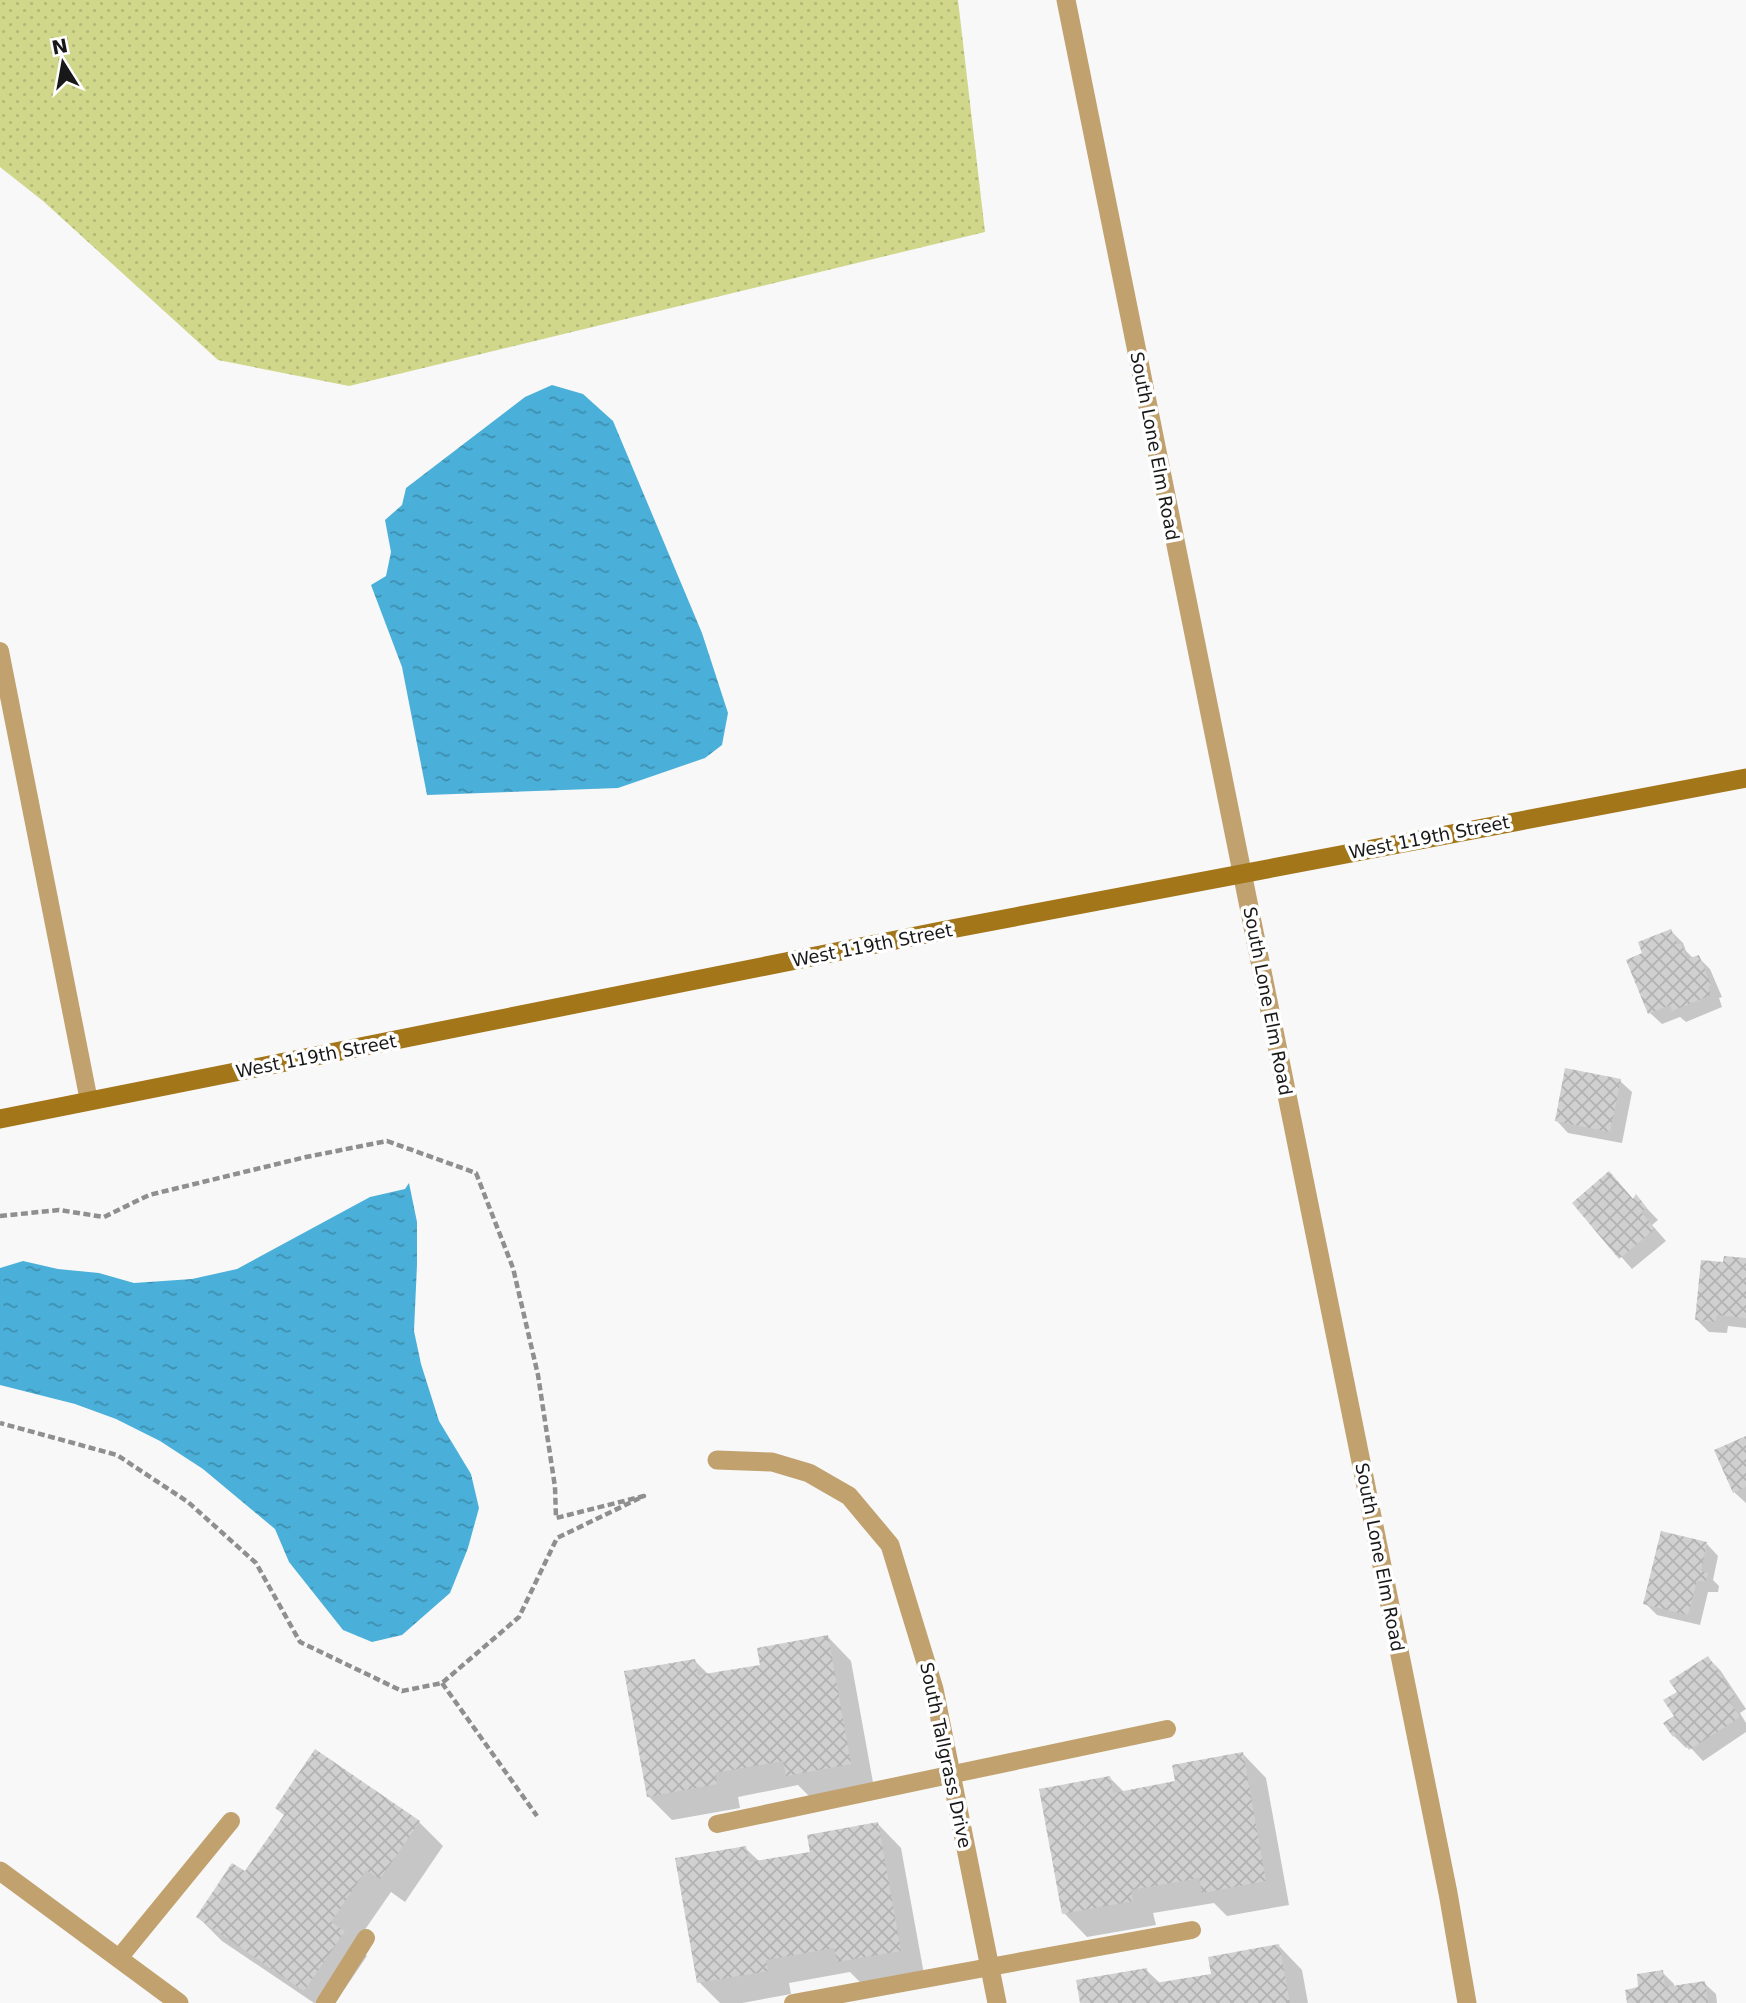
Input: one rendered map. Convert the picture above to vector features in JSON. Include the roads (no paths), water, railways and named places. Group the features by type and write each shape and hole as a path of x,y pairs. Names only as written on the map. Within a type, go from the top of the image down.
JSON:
{"main road":[{"name":"West 119th Street","path":"0,1119 1243,873 1746,778"}],"street":[{"name":"South Lone Elm Road","path":"1066,0 1448,1893 1467,2003"},
{"name":"South Tallgrass Drive","path":"717,1460 772,1462 809,1474 849,1496 890,1545 934,1689 997,2003"},
{"path":"0,1871 179,2003"}],"lane":[{"path":"0,650 89,1101"},
{"path":"717,1824 1167,1729"},
{"path":"119,1958 231,1821"},
{"path":"793,2003 1192,1930"},
{"path":"325,2003 366,1938"}],"water":[{"path":"552,385 583,394 613,421 702,633 728,713 722,745 705,758 618,788 427,795 402,667 371,585 386,576 391,552 385,520 402,505 406,488 525,397"},
{"path":"409,1183 417,1222 414,1331 421,1364 439,1421 471,1474 479,1508 468,1548 450,1593 402,1635 372,1642 343,1630 289,1562 275,1529 203,1469 160,1441 116,1419 75,1404 0,1385 0,1268 23,1261 58,1269 99,1273 134,1283 192,1279 237,1269 370,1197 405,1189"}]}
